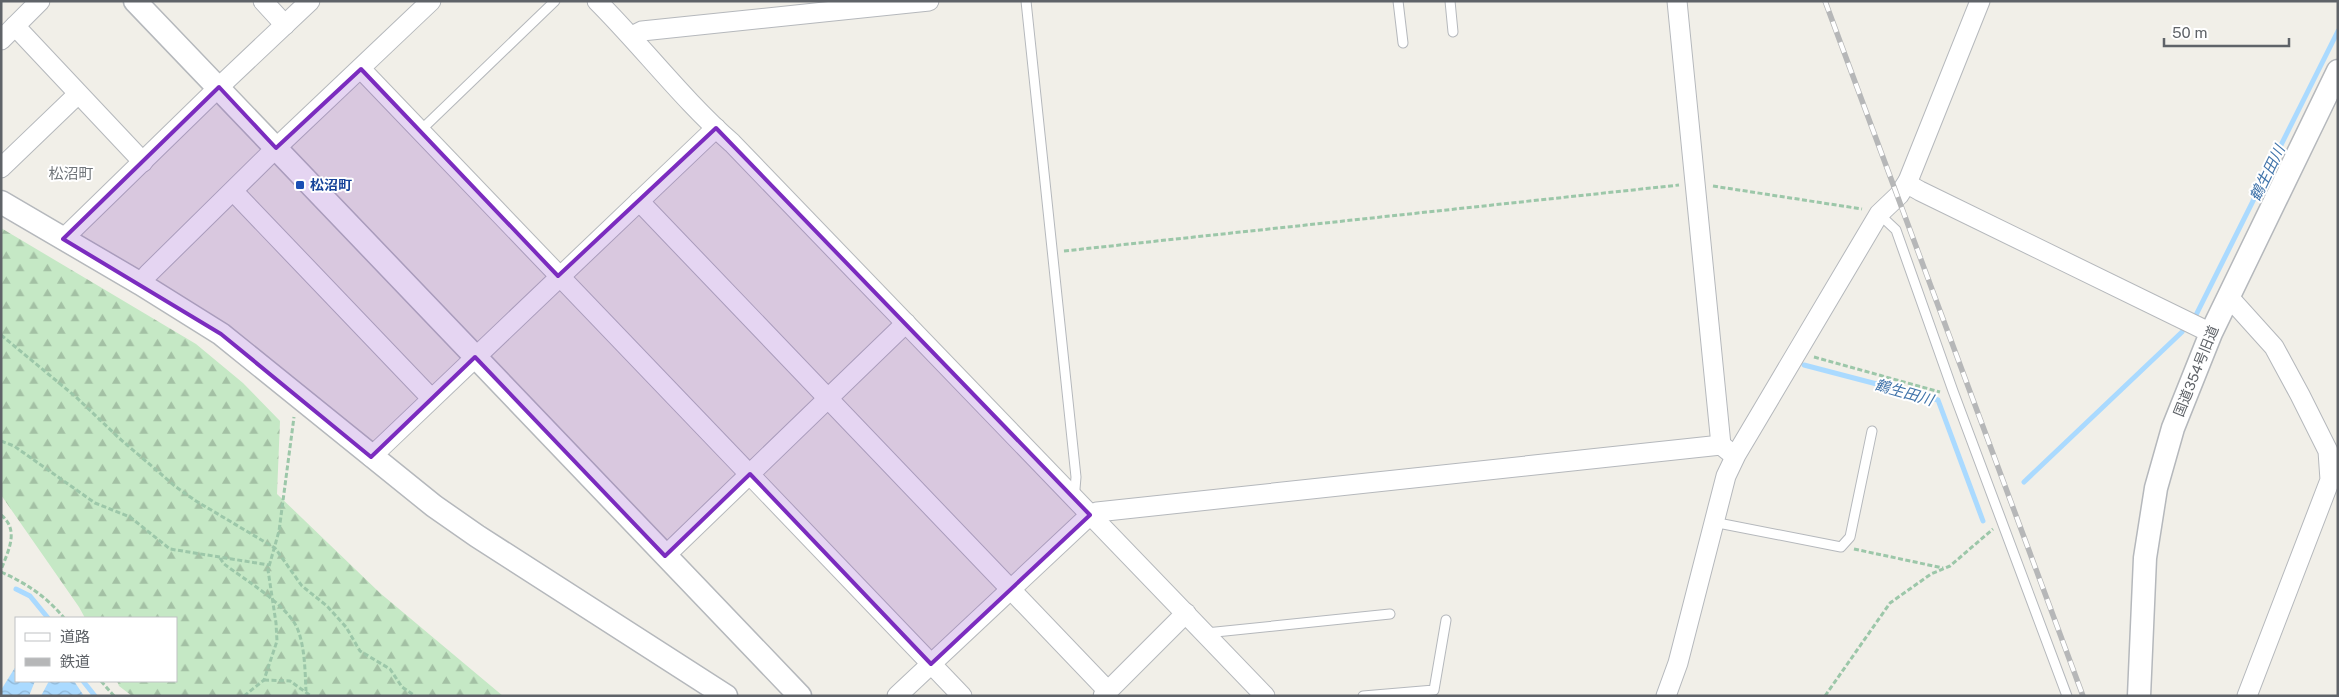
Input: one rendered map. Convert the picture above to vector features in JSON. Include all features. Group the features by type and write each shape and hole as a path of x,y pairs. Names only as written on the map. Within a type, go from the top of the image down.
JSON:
{"street":[{"path":"1,40 40,1"},
{"path":"135,1 800,696"},
{"path":"263,1 285,24"},
{"path":"64,239 310,1"},
{"path":"141,284 148,274 234,192 276,148 431,1"},
{"path":"597,1 632,36 716,128 1266,696"},
{"path":"632,36 642,31 929,1"},
{"path":"1666,696 1678,663 1726,476 1728,450 1676,1"},
{"path":"897,696 1090,515 1097,512 1728,450 1800,350 1879,214 1899,195 1908,181 1980,1"},
{"path":"15,26 143,162"},
{"path":"360,69 962,696"},
{"name":"国道354号旧道","path":"2138,696 2145,558 2156,488 2173,428 2210,334 2338,71"},
{"path":"1,168 78,94"},
{"path":"371,457 558,276 716,128"},
{"path":"1908,181 1920,191 2210,334"},
{"path":"234,192 432,398"},
{"path":"639,201 1011,588 1105,693 1186,613"},
{"path":"1,202 141,284 221,334 371,457 477,536 726,696"},
{"path":"2228,296 2274,347 2328,451 2330,480 2247,696"},
{"path":"665,556 906,323"}],"lane":[{"path":"420,131 555,1"},
{"path":"1026,1 1076,477 1076,489 1072,497"},
{"path":"1398,1 1402,43"},
{"path":"1450,1 1453,32"},
{"path":"1879,214 1896,230 1953,391 2067,696"},
{"path":"1713,522 1841,547 1850,537 1872,431"},
{"path":"1206,633 1390,614"},
{"path":"1362,696 1434,690 1446,620"}],"path":[{"path":"1052,252 1696,183 1879,214"},
{"path":"1,335 46,371 176,487 275,548 302,586 327,606 346,627 360,651 390,669 402,687 415,696"},
{"path":"1800,350 1807,355 1943,392 1953,391"},
{"path":"244,696 264,680 276,641 276,622 271,600 268,570 275,548 291,456 290,436 296,412"},
{"path":"1,441 14,446 95,503 130,517 170,549 269,565"},
{"path":"1,515 8,520 13,538 1,571 23,581 47,599 63,617"},
{"path":"1825,696 1890,603 1931,574 1945,568 2003,521"},
{"path":"1841,547 1945,568"},
{"path":"220,558 224,564 285,612 298,628 304,656 306,691"},
{"path":"264,680 290,681 311,696"},
{"path":"102,682 114,696"}],"highlighted area":[{"path":"361,69 558,276 716,128 1090,515 931,664 750,474 665,556 475,357 371,457 221,334 63,239 219,87 276,148"}],"green space":[{"path":"1,228 196,344 243,383 280,421 277,494 380,593 503,696 132,696 119,686 117,682 178,682 178,617 84,617 1,495"}],"water":[{"path":"15,668 15,682 35,682 29,696 1,696 1,690"},
{"path":"48,682 75,682 84,696 41,696"}],"waterway":[{"name":"鶴生田川","path":"2196,315 2338,31"},
{"name":"鶴生田川","path":"2024,482 2182,332"},
{"name":"鶴生田川","path":"1804,365 1938,400 1983,521"},
{"path":"16,589 30,596 47,617"},
{"path":"84,682 95,696"}],"railway":[{"path":"1825,1 2083,696"}],"place":[{"name":"松沼町","path":"300,185"}],"district":[{"name":"松沼町","path":"71,173"}]}
